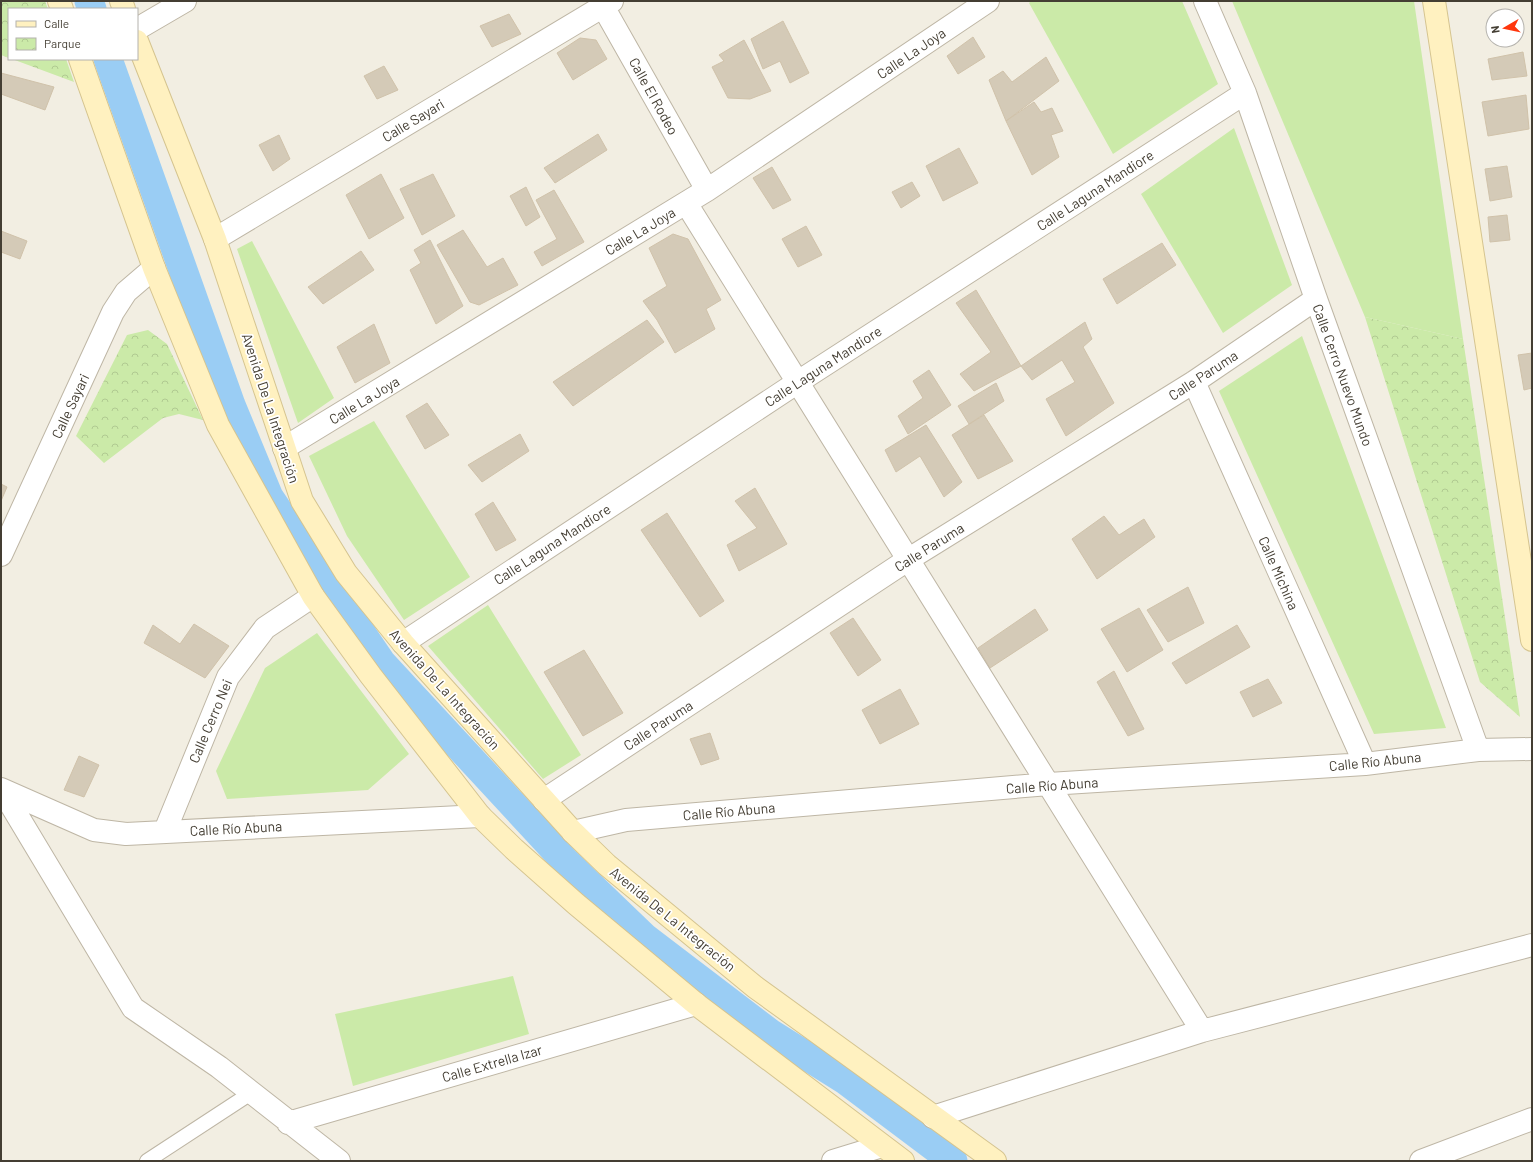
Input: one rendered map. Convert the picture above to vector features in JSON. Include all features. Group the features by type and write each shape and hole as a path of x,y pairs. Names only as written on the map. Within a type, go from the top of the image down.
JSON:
{"main road":[{"path":"1434,1 1532,640"},
{"name":"Avenida De La Integración","path":"138,44 215,239 302,501 346,573 403,643 573,832 607,865 755,986 995,1161"},
{"path":"80,60 154,268 218,425 314,596 371,676 480,816 576,904 696,1004 903,1161"}],"street":[{"path":"138,28 185,1"},
{"name":"Calle La Joya","path":"284,448 707,190 988,1"},
{"name":"Calle Cerro Nuevo Mundo","path":"1205,1 1245,93 1316,299 1478,750"},
{"name":"Calle El Rodeo","path":"605,3 707,190"},
{"name":"Calle Sayari","path":"215,239 605,3"},
{"name":"Calle Laguna Mandiore","path":"403,643 798,382 1245,93"},
{"path":"686,203 1202,1030"},
{"name":"Calle Sayari","path":"1,555 113,312 126,292 154,268"},
{"name":"Calle Paruma","path":"544,800 909,559 1194,382 1316,299"},
{"name":"Calle Michina","path":"1194,382 1365,764"},
{"name":"Calle Cerro Nei","path":"164,831 228,677 265,628 314,596"},
{"name":"Calle Río Abuna","path":"573,832 626,820 1049,784 1365,764 1478,750 1532,749"},
{"path":"2,789 133,1008 219,1068 339,1161"},
{"name":"Calle Río Abuna","path":"2,789 94,830 126,834 480,816"},
{"path":"933,1117 1202,1030 1532,945"},
{"name":"Calle Extrella Izar","path":"288,1122 696,1004"},
{"path":"1421,1161 1532,1119"},
{"path":"833,1161 882,1146"}],"lane":[{"path":"147,1161 251,1093"}],"green space":[{"path":"1,1 45,1 48,8 8,8 8,58 1,55"},
{"path":"1031,1 1182,1 1218,84 1113,154 1029,3"},
{"path":"1232,1 1414,1 1463,339 1365,317"},
{"path":"15,60 66,60 74,82"},
{"path":"1234,128 1292,285 1223,333 1141,194"},
{"path":"252,241 334,398 298,423 237,249"},
{"path":"1365,317 1463,339 1520,717 1480,682"},
{"path":"148,330 167,344 203,420 179,414 163,418 104,463 76,436 127,335"},
{"path":"1302,336 1446,728 1374,734 1219,391"},
{"path":"374,421 470,577 404,620 347,536 309,456"},
{"path":"488,605 581,755 543,779 428,646"},
{"path":"317,633 409,754 368,790 227,799 216,771 265,668"},
{"path":"513,976 529,1034 353,1086 335,1014"}],"building":[{"path":"509,14 521,34 492,47 480,26"},
{"path":"783,21 809,73 790,83 780,61 763,69 751,39"},
{"path":"973,37 985,57 958,74 947,56"},
{"path":"580,38 596,40 607,59 573,80 557,53"},
{"path":"744,40 771,91 750,99 728,98 712,67 724,61 719,55"},
{"path":"1523,52 1527,76 1492,80 1488,59"},
{"path":"1046,57 1059,81 1006,121 989,80 1003,71 1012,82"},
{"path":"384,66 398,90 377,99 364,76"},
{"path":"1,73 54,87 45,110 1,94"},
{"path":"1526,95 1529,129 1488,136 1482,102"},
{"path":"1034,102 1041,112 1052,108 1063,131 1051,135 1059,157 1032,175 1006,121"},
{"path":"598,134 607,150 555,183 544,168"},
{"path":"279,135 290,159 273,171 259,145"},
{"path":"959,148 978,183 943,201 926,166"},
{"path":"1507,166 1512,197 1490,201 1485,169"},
{"path":"772,167 791,200 773,209 753,178"},
{"path":"381,174 404,218 369,239 346,195"},
{"path":"433,174 455,216 422,235 400,189"},
{"path":"912,182 920,196 901,208 892,192"},
{"path":"526,187 540,217 526,226 510,196"},
{"path":"554,190 584,242 542,266 534,252 557,239 536,200"},
{"path":"1507,215 1510,240 1490,242 1488,217"},
{"path":"806,226 822,255 798,267 782,239"},
{"path":"463,230 487,267 503,258 518,285 479,305 470,302 437,245"},
{"path":"1,231 27,241 20,259 1,252"},
{"path":"673,234 688,239 721,300 706,309 715,329 675,353 657,320 643,301 667,286 649,248"},
{"path":"430,240 463,306 436,324 410,270 421,263 414,250"},
{"path":"1162,243 1176,265 1117,304 1103,279"},
{"path":"361,251 374,270 323,304 308,287"},
{"path":"976,290 1021,366 974,391 960,374 991,352 956,303"},
{"path":"647,320 664,342 573,406 553,382"},
{"path":"1085,322 1092,339 1083,347 1114,403 1066,436 1046,399 1075,382 1062,360 1032,380 1021,366"},
{"path":"374,324 390,363 355,383 337,347"},
{"path":"1532,353 1532,388 1524,390 1518,355"},
{"path":"929,370 951,405 908,434 898,416 923,398 913,381"},
{"path":"996,383 1004,401 969,424 958,406"},
{"path":"427,403 449,435 425,449 406,416"},
{"path":"984,415 1013,461 978,479 952,435"},
{"path":"926,425 962,482 944,497 920,456 896,472 885,450"},
{"path":"520,434 529,451 482,482 468,465"},
{"path":"1,484 7,487 1,501"},
{"path":"755,488 787,544 739,571 727,545 757,528 735,501"},
{"path":"493,502 516,540 496,551 475,514"},
{"path":"667,513 724,601 700,617 641,530"},
{"path":"1104,516 1119,535 1144,519 1155,537 1097,579 1072,539"},
{"path":"1188,587 1204,623 1168,642 1147,610"},
{"path":"1139,608 1163,650 1127,672 1101,629"},
{"path":"1035,609 1048,630 990,668 978,648"},
{"path":"853,618 881,660 858,676 830,633"},
{"path":"194,624 229,646 205,678 144,643 153,625 180,644"},
{"path":"1237,625 1250,647 1186,684 1172,663"},
{"path":"584,650 623,713 583,736 544,672"},
{"path":"1114,671 1144,729 1128,736 1097,682"},
{"path":"1268,679 1282,703 1253,717 1240,692"},
{"path":"900,689 919,724 880,744 862,710"},
{"path":"710,733 719,759 701,765 690,739"},
{"path":"79,756 99,765 84,797 64,790"}],"waterway":[{"path":"89,1 92,8"},
{"path":"108,60 231,405 269,497 381,662 566,862 644,937 770,1033 845,1080 953,1161"}]}
